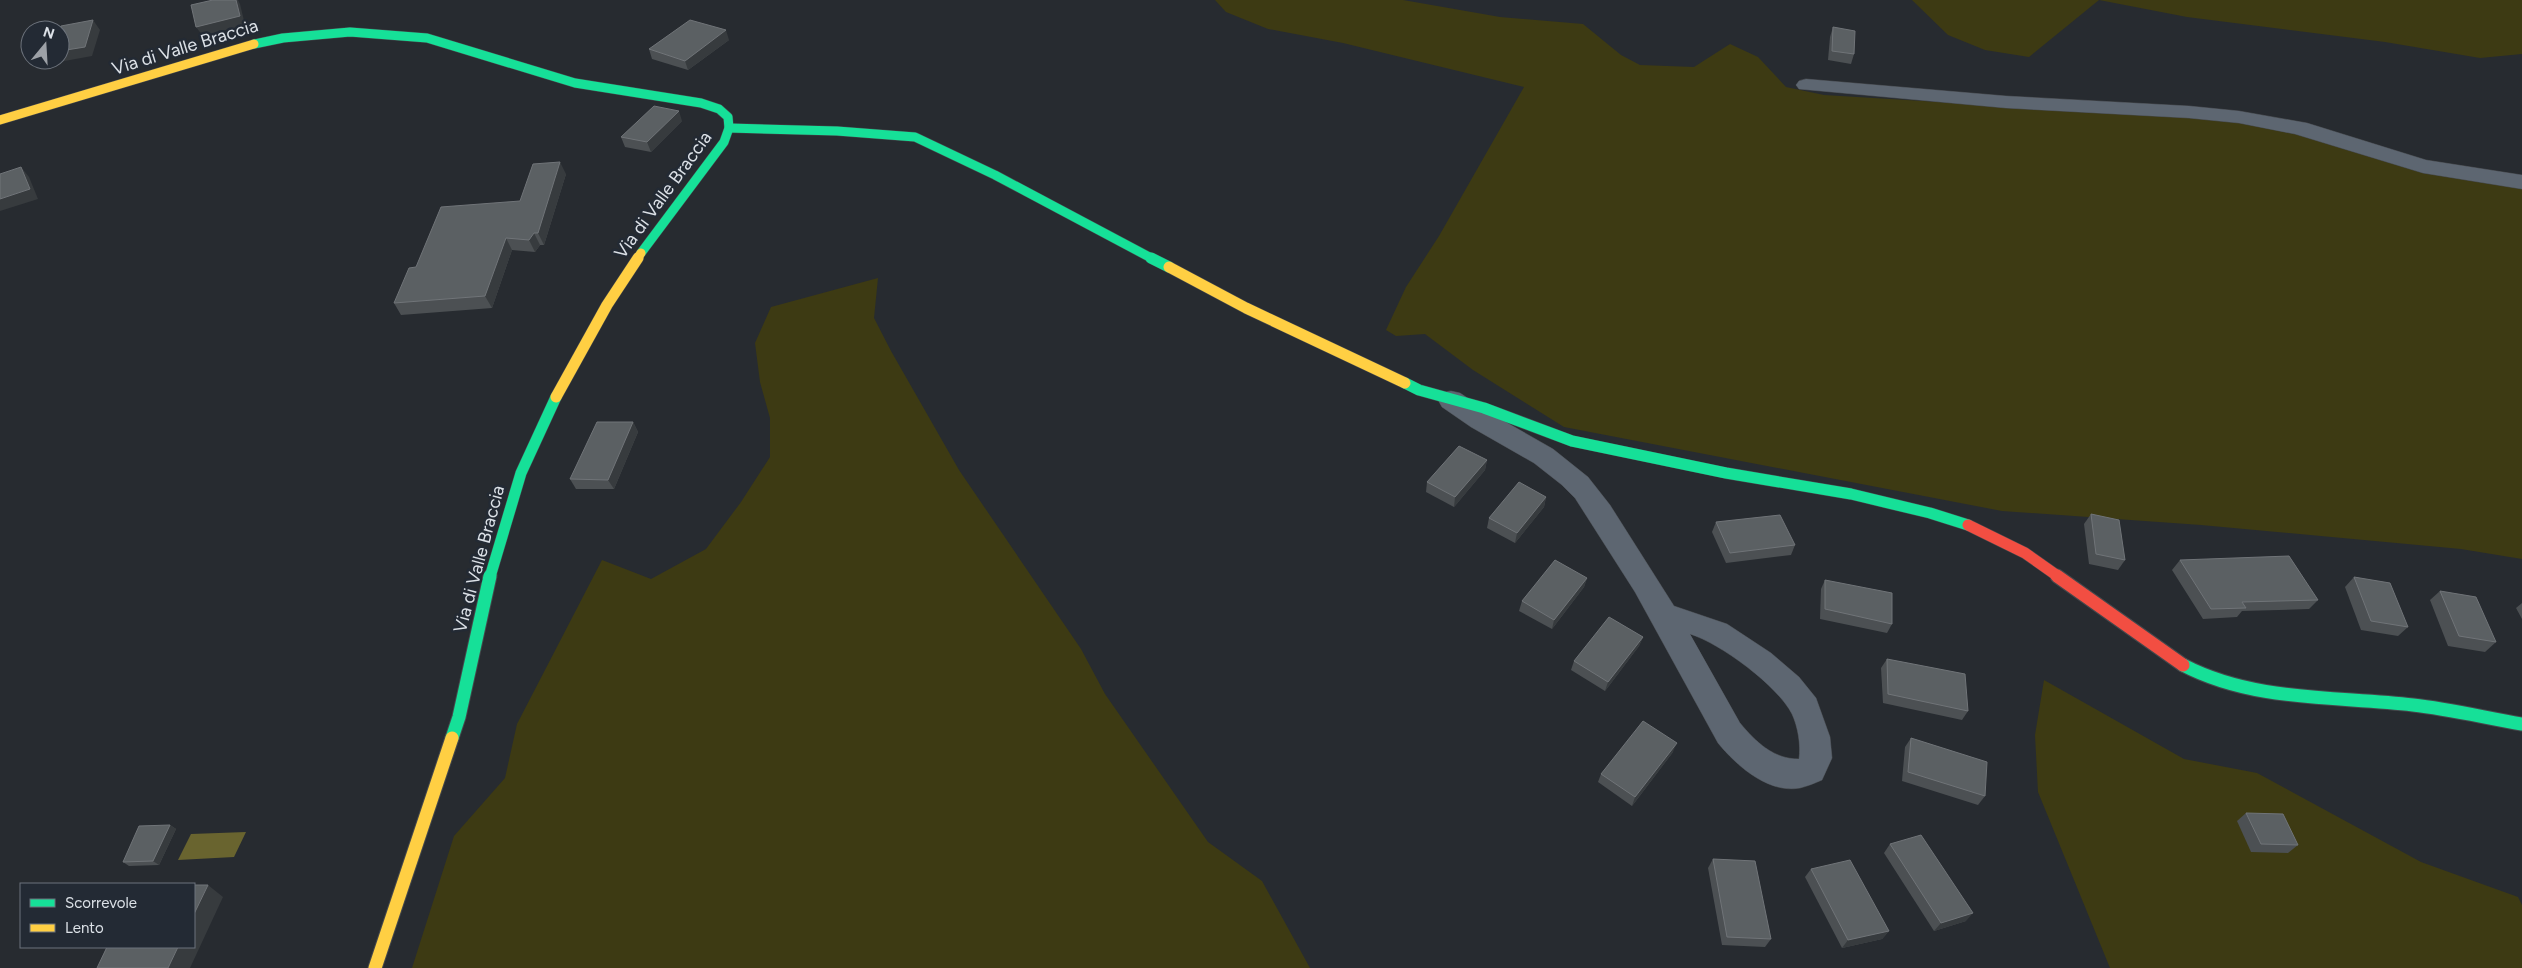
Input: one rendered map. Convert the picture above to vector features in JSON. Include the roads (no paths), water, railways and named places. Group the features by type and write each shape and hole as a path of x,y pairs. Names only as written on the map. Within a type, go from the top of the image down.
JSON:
{"street":[{"name":"Via di Valle Braccia","path":"0,120 112,88 241,46 296,36 362,32 426,38 468,49 575,83 701,103 724,112 728,117 730,128 724,142 637,259 607,305 540,425 523,464 493,564 459,717 375,968"},
{"path":"1806,85 2006,102 2189,112 2239,117 2299,128 2423,166 2522,182"},
{"path":"730,128 837,131 904,135 921,139 995,175 1255,313 1407,386 1484,408 1572,441 1732,474 1844,492 1923,511 1970,526 2026,553 2178,662 2202,676 2222,684 2252,690 2414,705 2522,724"},
{"path":"1451,400 1480,420 1541,454 1572,478 1588,496 1646,583 1664,616 1729,733 1738,744 1764,764 1786,774 1796,775 1811,770 1816,754 1813,732 1806,709 1792,690 1776,675 1722,636 1695,623 1664,616"}]}
